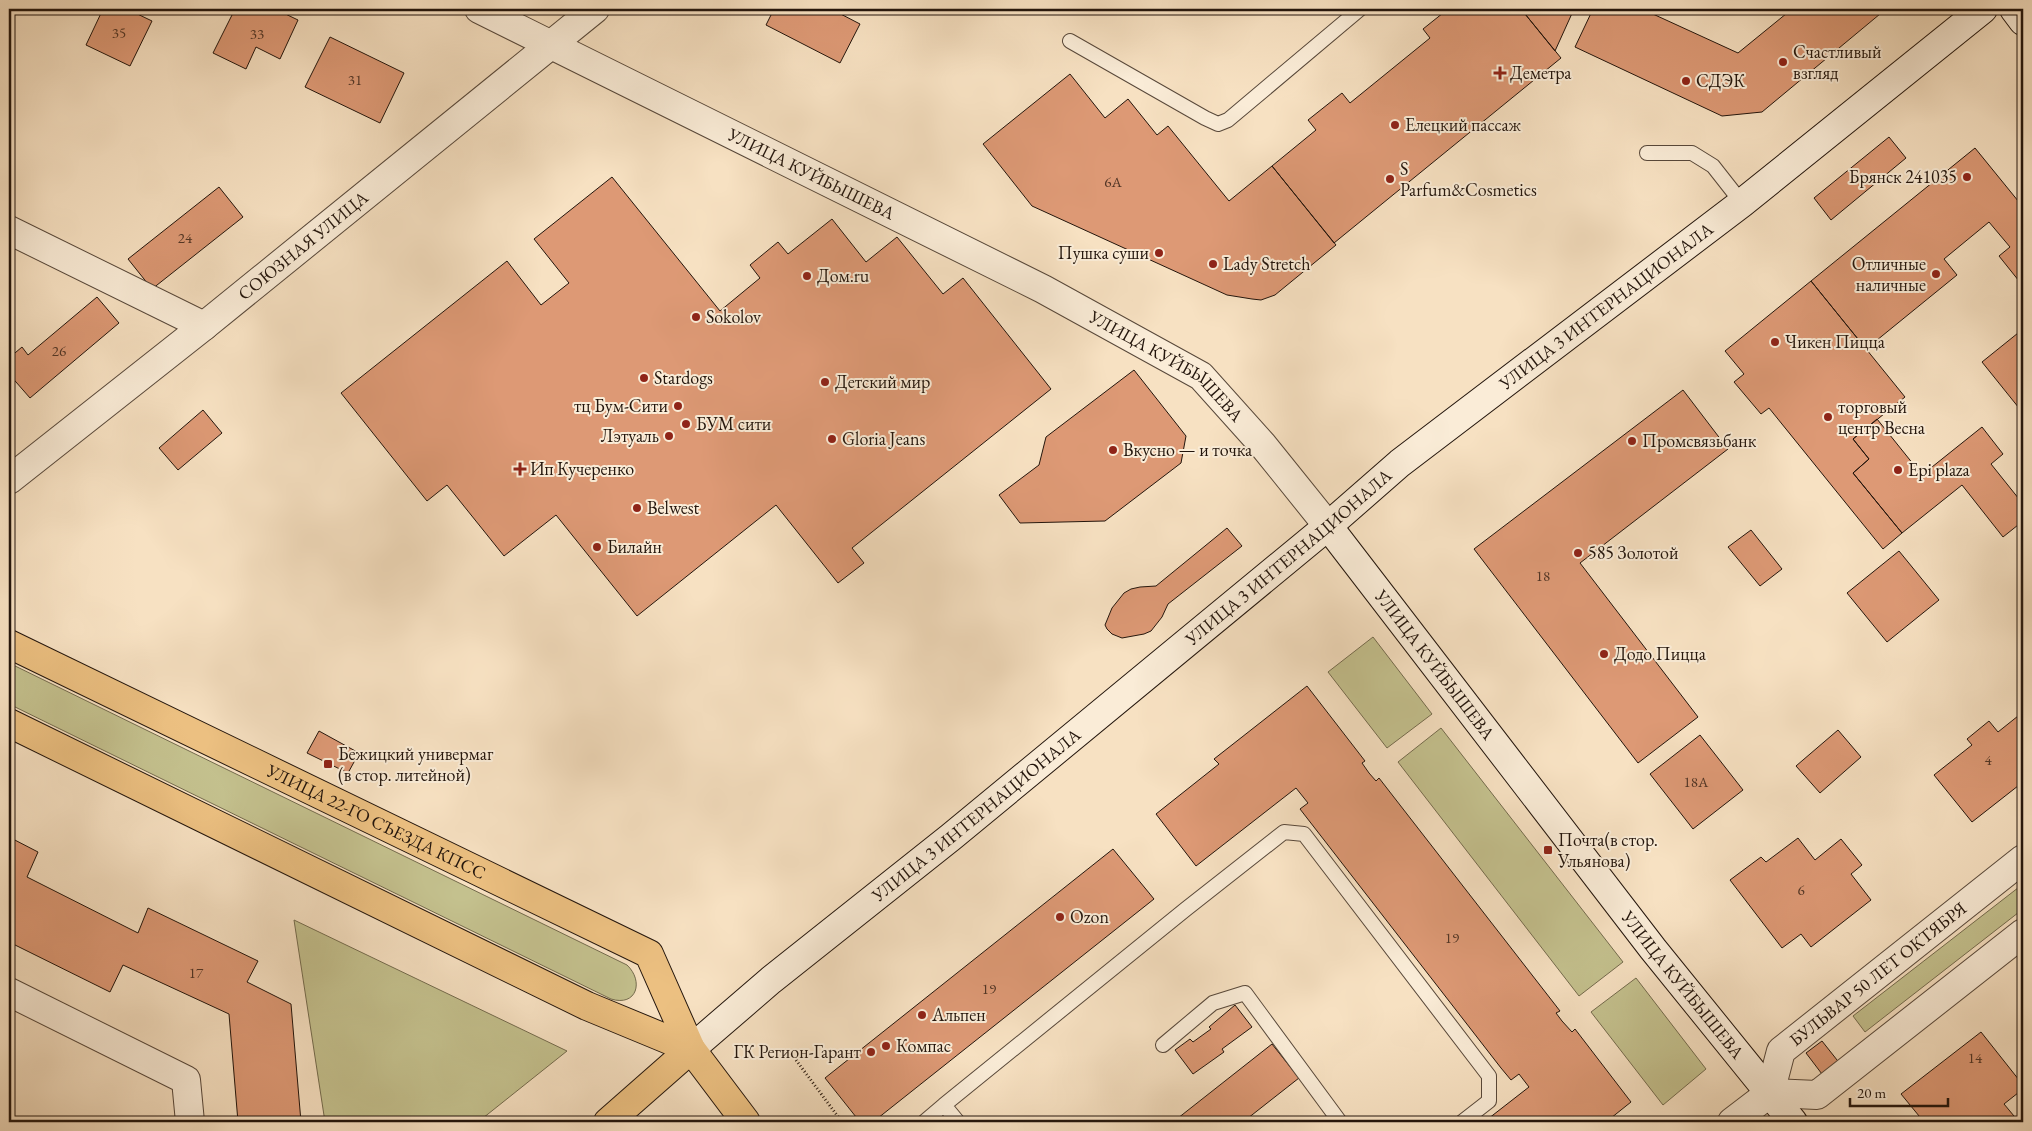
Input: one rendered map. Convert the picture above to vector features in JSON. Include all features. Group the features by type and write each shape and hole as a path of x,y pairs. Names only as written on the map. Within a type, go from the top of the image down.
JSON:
{"main road":[{"name":"УЛИЦА 22-ГО СЪЕЗДА КПСС","path":"9,644 649,954 691,1048 746,1122"},
{"path":"9,723 578,1002 691,1048"},
{"name":"УЛИЦА 3 ИНТЕРНАЦИОНАЛА","path":"608,1122 691,1048"}],"street":[{"name":"УЛИЦА КУЙБЫШЕВА","path":"479,9 1043,289 1201,376 1262,444 1328,526 1653,949 1793,1122"},
{"name":"СОЮЗНАЯ УЛИЦА","path":"9,480 204,326 595,9"},
{"name":"УЛИЦА 3 ИНТЕРНАЦИОНАЛА","path":"691,1048 771,980 951,837 1328,526 1400,463 1742,202 1984,9"},
{"path":"2014,9 2023,21"},
{"path":"9,230 204,326"},
{"name":"БУЛЬВАР 50 ЛЕТ ОКТЯБРЯ","path":"1770,1093 1781,1050 2023,859"},
{"path":"1732,1122 1770,1093 1817,1095 2023,933"},
{"path":"9,992 186,1080 190,1122"}],"lane":[{"path":"1070,41 1218,124 1228,120 1360,9"},
{"path":"1646,154 1692,153 1713,166 1742,202"},
{"path":"924,1122 1284,832 1304,834 1489,1076 1489,1101 1462,1122"},
{"path":"1163,1045 1213,1003 1245,993 1340,1122"},
{"path":"944,1105 958,1122"}],"path":[{"path":"796,1060 842,1122"}],"shaded area":[{"path":"1373,637 1432,714 1387,748 1328,672"},
{"path":"9,663 627,965 635,978 635,991 627,999 611,999 9,704"},
{"path":"1441,728 1623,962 1579,996 1398,762"},
{"path":"2023,884 2023,909 1865,1032 1853,1016"},
{"path":"294,920 567,1051 478,1122 325,1122"},
{"path":"1636,978 1706,1069 1663,1105 1591,1012"}],"building":[{"path":"103,9 127,9 152,21 130,66 86,45"},
{"path":"235,9 275,9 298,20 280,59 256,47 246,69 213,53"},
{"path":"774,9 831,9 860,24 840,63 766,25"},
{"name":"Елецкий пассаж","path":"1448,9 1459,9 1462,12 1466,9 1521,9 1561,58 1334,243 1272,166 1316,130 1308,120 1342,93 1350,103 1430,38 1423,29"},
{"path":"1521,9 1574,9 1555,51"},
{"path":"1593,9 1642,9 1738,53 1792,9 1886,9 1762,112 1722,116 1575,47"},
{"path":"330,37 404,73 380,123 305,87"},
{"path":"1070,74 1105,118 1128,99 1157,135 1168,126 1229,201 1272,166 1336,245 1275,295 1261,300 1252,299 1227,295 1032,206 983,144"},
{"path":"1889,137 1906,158 1831,220 1814,198"},
{"path":"1975,148 2023,207 2023,286 1999,256 2010,247 1989,222 1944,259 1957,275 1866,349 1811,281"},
{"name":"БУМ сити","path":"612,177 720,311 760,278 750,265 778,242 788,254 832,219 866,262 897,237 943,294 963,278 1051,389 852,548 864,563 838,583 776,505 637,616 556,515 504,556 447,485 427,501 341,393 507,261 541,305 569,283 534,239"},
{"path":"219,187 243,217 152,289 128,259"},
{"name":"торговый центр Весна","path":"1811,281 1905,397 1853,439 1869,459 1853,473 1902,533 1883,549 1769,408 1761,414 1734,382 1744,374 1725,351"},
{"path":"97,297 119,323 30,398 9,374 9,358 22,347 28,355"},
{"path":"2023,329 2023,413 1982,362"},
{"name":"Вкусно — и точка","path":"1134,370 1186,436 1181,463 1105,521 1020,523 999,495 1039,465 1046,437"},
{"path":"1683,390 1728,449 1580,563 1698,717 1638,763 1474,549"},
{"path":"203,410 222,433 178,470 159,448"},
{"path":"1877,419 1922,475 1982,427 2003,454 1991,464 2023,504 2023,521 2003,537 1962,485 1902,533 1853,473 1869,459 1853,439"},
{"path":"1227,528 1242,546 1168,604 1162,617 1151,631 1122,638 1112,634 1107,629 1105,625 1112,608 1124,593 1140,587 1156,586"},
{"path":"1751,530 1782,569 1760,586 1728,547"},
{"path":"1899,551 1939,600 1887,642 1847,593"},
{"path":"1307,686 1365,761 1362,763 1369,773 1376,781 1379,778 1560,1011 1556,1013 1562,1021 1572,1032 1575,1029 1631,1102 1606,1122 1484,1122 1529,1087 1519,1074 1511,1080 1501,1068 1300,809 1308,803 1296,788 1196,866 1156,814 1219,764 1214,759"},
{"path":"2023,712 2023,782 1972,822 1934,775 1972,745 1967,739 1989,721 1998,732"},
{"path":"1838,730 1861,757 1820,793 1796,766"},
{"path":"319,731 359,753 348,773 307,753"},
{"path":"1700,735 1743,790 1693,829 1650,774"},
{"path":"9,837 38,852 27,877 138,933 148,908 258,961 247,982 291,1004 301,1122 238,1122 229,1014 123,965 110,992 9,942"},
{"path":"1798,838 1815,860 1841,839 1862,865 1851,874 1871,900 1811,947 1801,934 1782,948 1730,880 1761,857 1766,862"},
{"path":"1113,849 1154,899 873,1122 860,1122 825,1078"},
{"path":"1235,1005 1252,1027 1222,1049 1224,1052 1193,1074 1175,1050 1190,1039 1193,1042 1211,1029 1209,1027"},
{"path":"1981,1032 2023,1085 2023,1089 2004,1104 2019,1122 1924,1122 1901,1094"},
{"path":"1822,1041 1841,1065 1825,1078 1806,1053"},
{"path":"1272,1044 1299,1078 1243,1122 1173,1122"}],"place":[{"name":"Счастливый взгляд","path":"1783,62"},
{"name":"Деметра","path":"1500,73"},
{"name":"СДЭК","path":"1686,81"},
{"name":"Елецкий пассаж","path":"1395,125"},
{"name":"Брянск 241035","path":"1967,177"},
{"name":"S Parfum&Cosmetics","path":"1390,179"},
{"name":"Пушка суши","path":"1159,253"},
{"name":"Lady Stretch","path":"1213,264"},
{"name":"Отличные наличные","path":"1936,274"},
{"name":"Дом.ru","path":"807,276"},
{"name":"Sokolov","path":"696,317"},
{"name":"Чикен Пицца","path":"1775,342"},
{"name":"Stardogs","path":"644,378"},
{"name":"Детский мир","path":"825,382"},
{"name":"тц Бум-Сити","path":"678,406"},
{"name":"торговый центр Весна","path":"1828,417"},
{"name":"БУМ сити","path":"686,424"},
{"name":"Лэтуаль","path":"669,436"},
{"name":"Gloria Jeans","path":"832,439"},
{"name":"Промсвязьбанк","path":"1632,441"},
{"name":"Вкусно — и точка","path":"1113,450"},
{"name":"Ип Кучеренко","path":"520,469"},
{"name":"Epi plaza","path":"1898,470"},
{"name":"Belwest","path":"637,508"},
{"name":"Билайн","path":"597,547"},
{"name":"585 Золотой","path":"1578,553"},
{"name":"Додо Пицца","path":"1604,654"},
{"name":"Бежицкий универмаг (в стор. литейной)","path":"328,764"},
{"name":"Почта(в стор. Ульянова)","path":"1548,850"},
{"name":"Ozon","path":"1060,917"},
{"name":"Альпен","path":"922,1015"},
{"name":"Компас","path":"886,1046"},
{"name":"ГК Регион-Гарант","path":"871,1052"}]}
